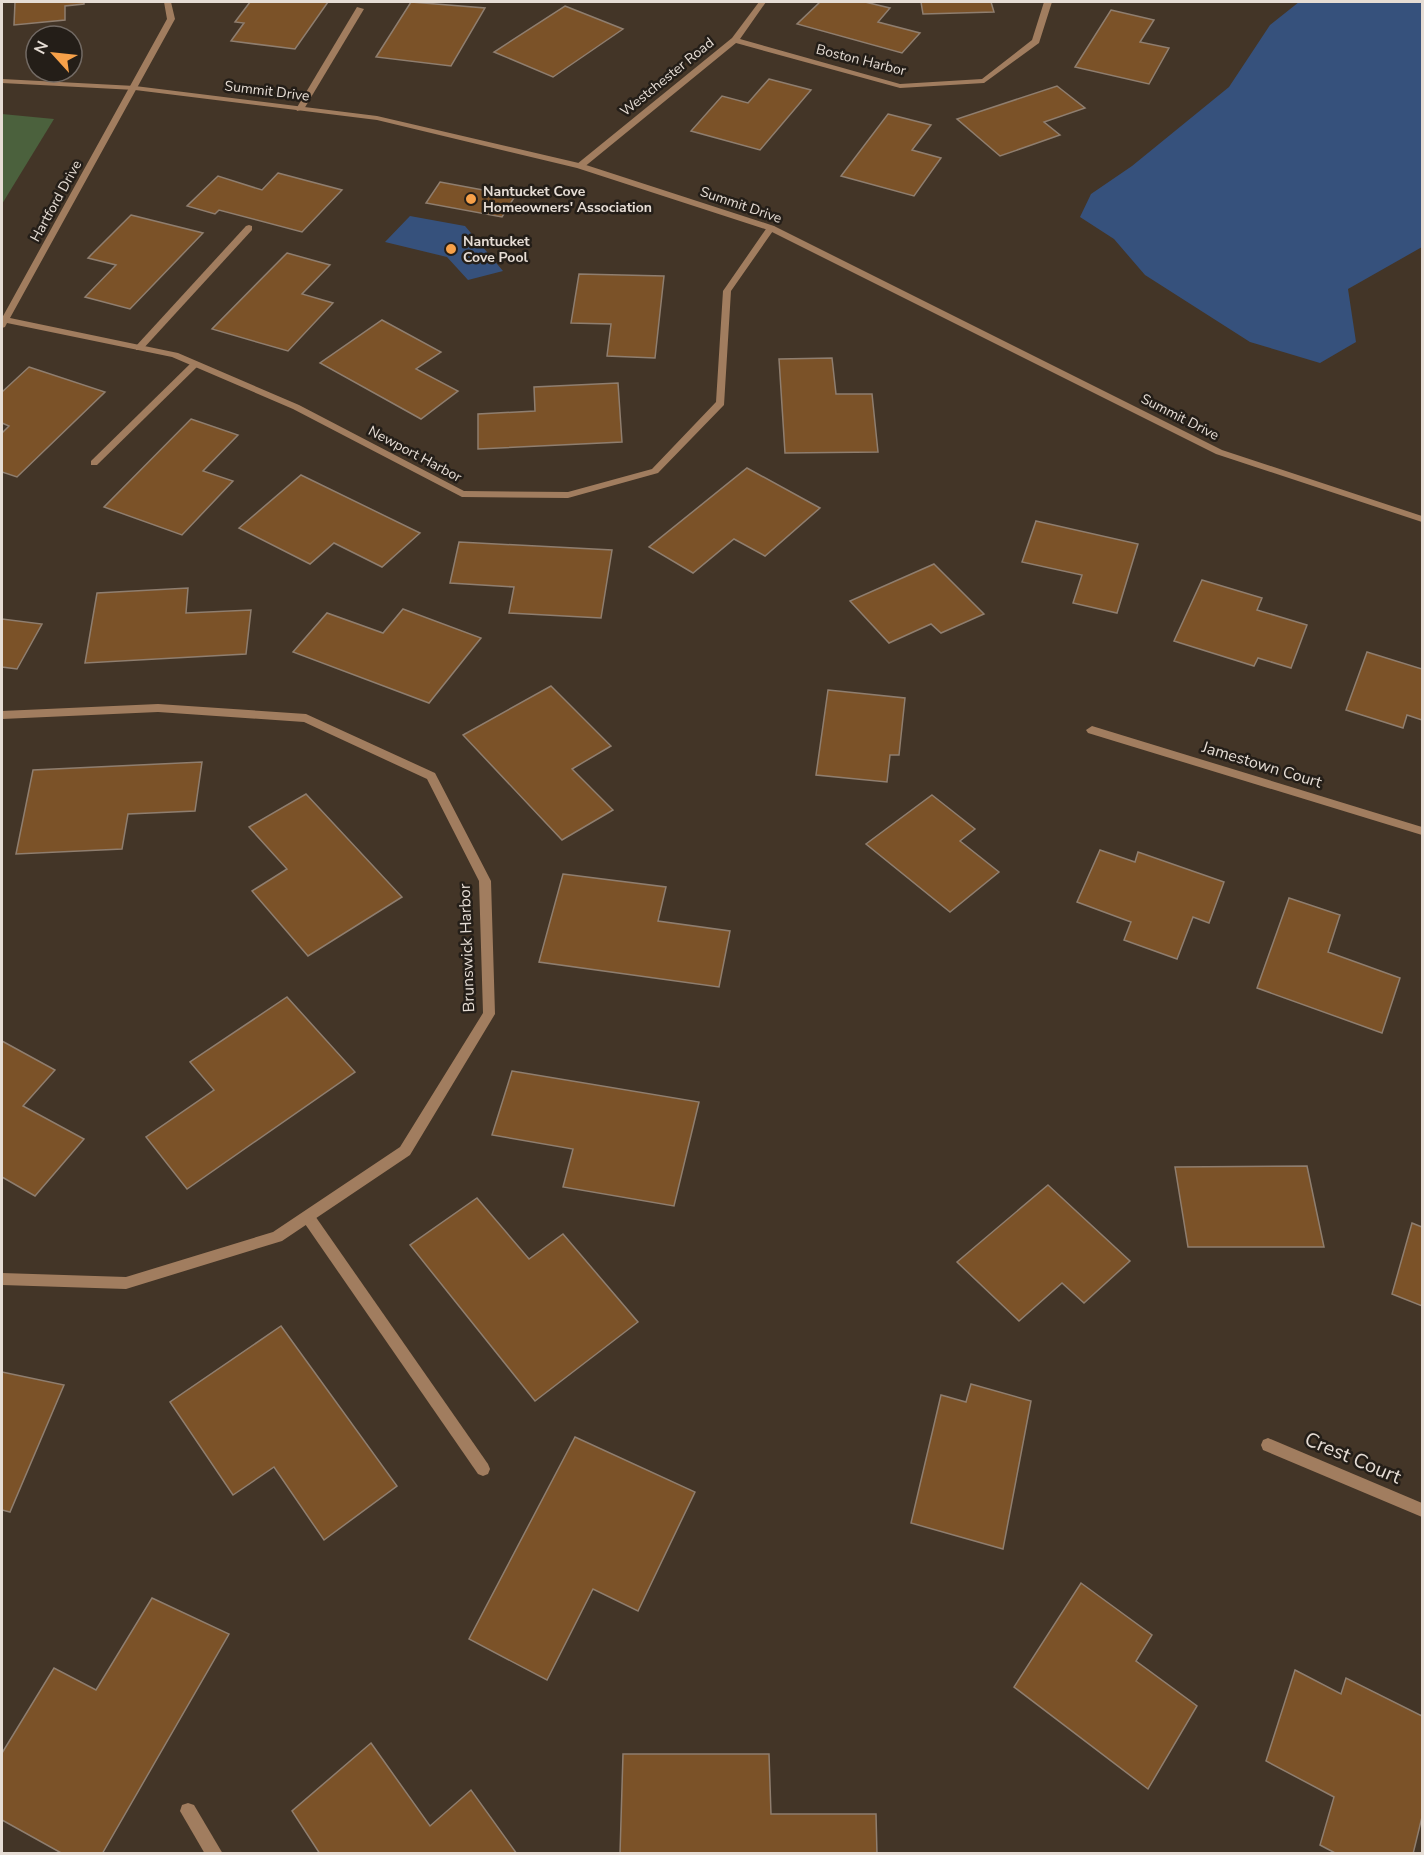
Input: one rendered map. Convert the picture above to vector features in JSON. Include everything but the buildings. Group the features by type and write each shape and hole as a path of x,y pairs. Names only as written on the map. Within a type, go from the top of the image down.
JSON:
{"street":[{"name":"Hartford Drive","path":"3,323 135,88 171,19 167,2"},
{"name":"Westchester Road","path":"580,166 735,40 762,2"},
{"name":"Boston Harbor","path":"735,40 900,86 984,81 1036,41 1048,2"},
{"path":"300,109 360,9"},
{"name":"Summit Drive","path":"2,81 135,88 377,118 580,166 771,228 1219,452 1422,519"},
{"path":"139,348 249,228"},
{"name":"Newport Harbor","path":"3,323 175,355 296,407 462,494 568,495 655,471 721,403 727,291 771,228"},
{"path":"94,463 195,363"},
{"name":"Brunswick Harbor","path":"2,715 158,708 306,718 431,776 485,881 489,1014 405,1151 277,1237 126,1283 2,1279"},
{"name":"Jamestown Court","path":"1092,730 1422,831"},
{"path":"308,1217 483,1469"},
{"name":"Crest Court","path":"1268,1445 1422,1510"},
{"path":"188,1811 215,1854"}],"green space":[{"path":"2,114 54,119 2,204"}],"water":[{"path":"1299,2 1422,2 1422,247 1348,289 1356,342 1320,363 1250,342 1145,275 1114,239 1080,217 1091,194 1132,166 1229,87 1270,25"},
{"name":"Nantucket Cove Pool","path":"410,216 465,226 503,271 468,280 447,257 385,242"}],"place":[{"name":"Nantucket Cove Homeowners' Association","path":"471,199"},
{"name":"Nantucket Cove Pool","path":"451,249"}]}
